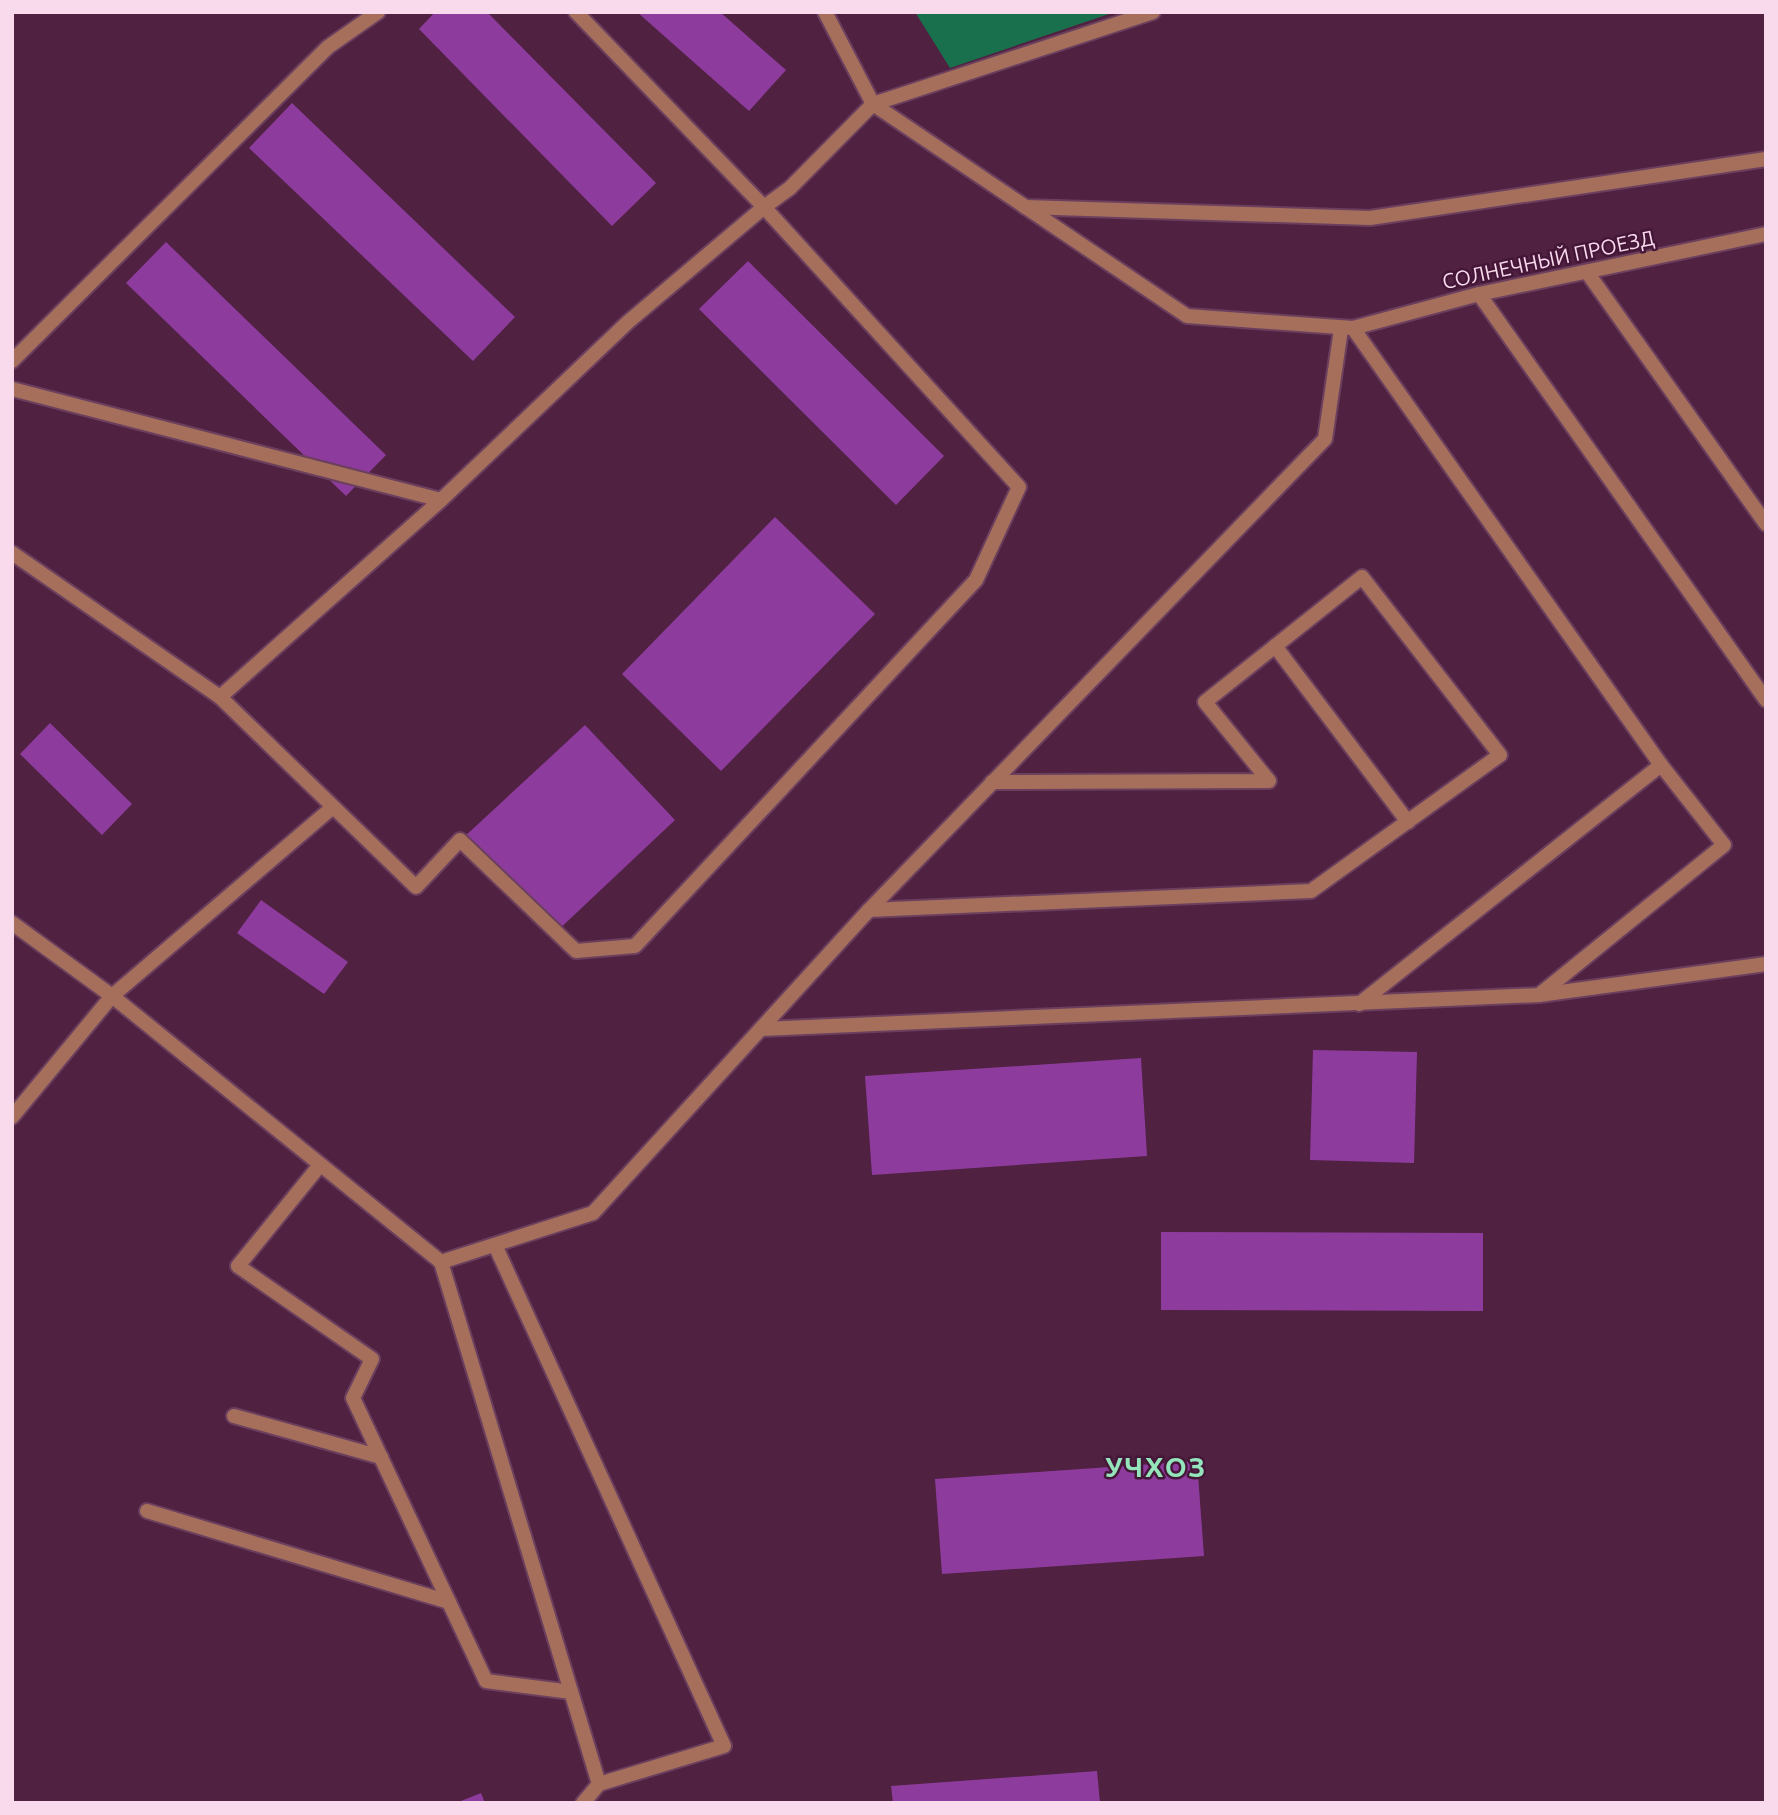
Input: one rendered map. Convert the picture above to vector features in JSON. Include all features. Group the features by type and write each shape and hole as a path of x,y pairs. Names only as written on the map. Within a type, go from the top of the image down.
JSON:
{"street":[{"path":"12,361 328,47 378,12"},
{"path":"12,553 220,697 416,887 460,840 576,951 635,946 976,580 1018,487 764,207 576,12"},
{"path":"825,12 873,104"},
{"path":"220,697 442,500 628,322 790,188 873,104 1153,12"},
{"name":"СОЛНЕЧНЫЙ ПРОЕЗД","path":"873,104 1187,316 1347,328 1479,294 1766,234"},
{"path":"1025,207 1370,218 1766,159"},
{"path":"1587,272 1766,524"},
{"path":"1479,294 1766,700"},
{"path":"1347,328 1661,765 1724,845 1539,995"},
{"path":"441,1262 593,1213 869,910 1325,439 1347,328"},
{"path":"12,388 442,500"},
{"path":"869,910 1311,891 1500,755 1362,577 1205,702 1269,781 992,782"},
{"path":"1275,646 1408,821"},
{"path":"1359,1004 1661,765"},
{"path":"12,1117 112,996 333,807"},
{"path":"12,923 112,996 441,1262 599,1784"},
{"path":"761,1028 1539,995 1766,964"},
{"path":"320,1165 238,1266 372,1359 353,1398 486,1681 571,1692"},
{"path":"495,1245 724,1746 599,1784 583,1803"},
{"path":"234,1416 381,1458"},
{"path":"147,1511 449,1602"}],"green space":[{"path":"915,12 1115,12 950,68"}],"building":[{"path":"435,12 487,12 656,183 612,226 419,29"},
{"path":"637,12 720,12 786,70 749,111"},
{"path":"292,103 515,317 473,361 249,148"},
{"path":"166,242 386,455 346,496 126,283"},
{"path":"748,261 944,456 896,505 699,309"},
{"path":"775,517 875,614 721,771 622,674"},
{"path":"50,723 132,804 102,835 20,754"},
{"path":"585,725 675,820 554,934 463,838"},
{"path":"261,900 348,962 324,994 237,933"},
{"path":"1313,1050 1417,1052 1414,1163 1310,1160"},
{"path":"1141,1058 1147,1156 872,1175 865,1076"},
{"path":"1161,1232 1483,1233 1483,1311 1161,1310"},
{"path":"1197,1461 1204,1556 942,1574 935,1479"},
{"path":"1097,1771 1100,1803 893,1803 891,1786"},
{"path":"481,1793 485,1803 456,1803"}],"district":[{"name":"УЧХОЗ","path":"1156,1466"}]}
